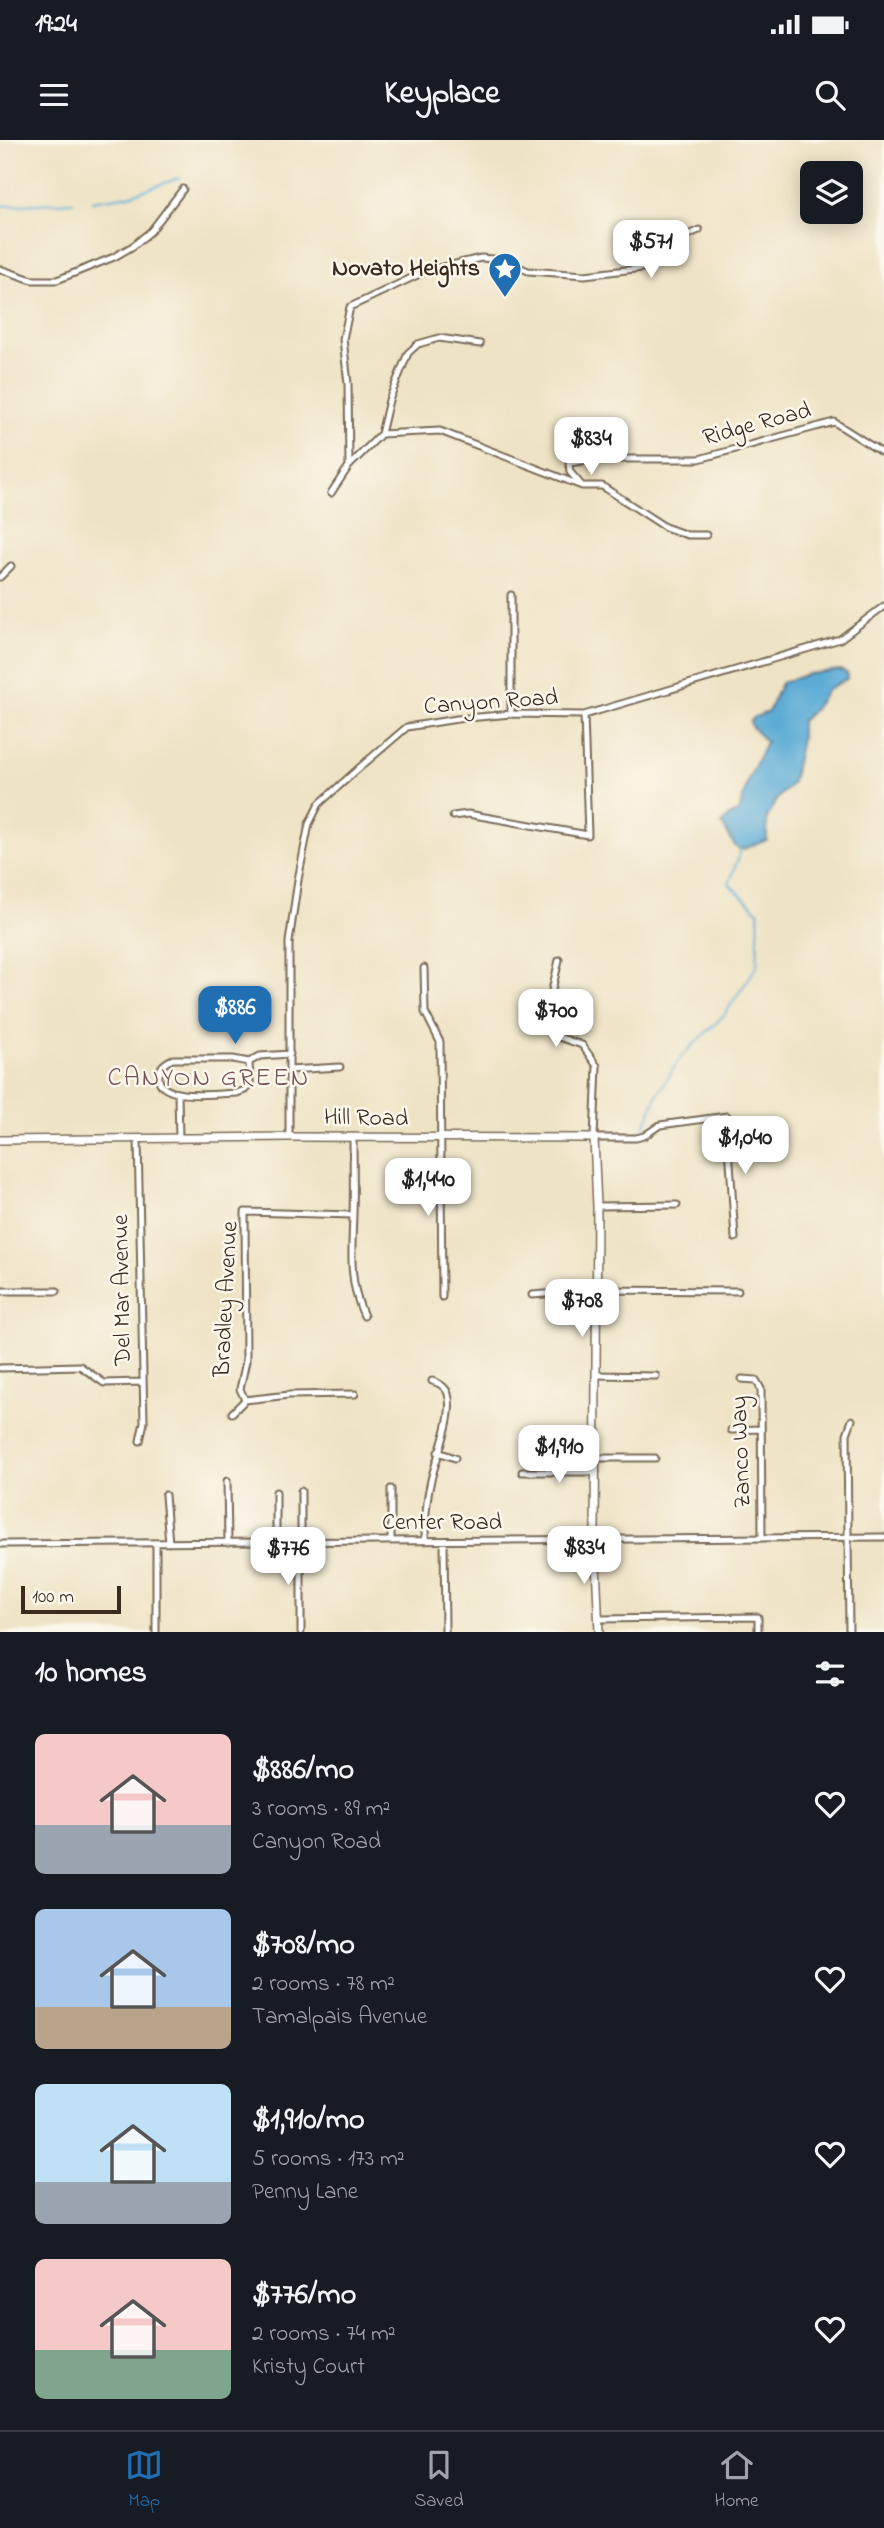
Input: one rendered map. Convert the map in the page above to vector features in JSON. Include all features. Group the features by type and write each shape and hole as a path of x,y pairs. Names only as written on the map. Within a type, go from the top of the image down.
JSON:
{"street":[{"path":"0,269 32,280 57,280 114,257 151,231 183,189"},
{"path":"349,466 348,384 343,339 350,307 426,271 481,258 504,260 528,271 585,275 651,267 662,260 677,240 699,230"},
{"path":"331,493 349,466 382,434 389,400 408,353 418,344 439,338 480,344"},
{"name":"Ridge Road","path":"582,486 570,472 569,463 597,459 699,459 834,422 884,454"},
{"path":"382,434 440,430 582,486 602,486 665,527 687,535 706,535"},
{"path":"0,577 11,566"},
{"path":"511,596 511,714"},
{"name":"Canyon Road","path":"289,1137 289,942 309,824 319,804 407,727 511,714 584,715 840,639 884,606"},
{"path":"453,816 468,814 588,835 584,715"},
{"path":"559,960 546,1016 554,1035 582,1045 597,1066 594,1138 597,1206 595,1539 599,1632"},
{"path":"424,968 425,1012 440,1042 442,1297"},
{"path":"249,1062 250,1082 245,1090 237,1093 178,1094 166,1091 159,1082 162,1066 169,1061 233,1059 249,1062 260,1056 290,1054"},
{"path":"289,1070 340,1067"},
{"path":"178,1094 179,1139"},
{"name":"Hill Road","path":"0,1140 636,1138 645,1136 660,1125 727,1116 735,1238"},
{"path":"353,1138 354,1215 350,1257 358,1303 364,1316"},
{"name":"Del Mar Avenue","path":"138,1139 144,1422 140,1441"},
{"path":"597,1206 677,1205"},
{"name":"Bradley Avenue","path":"245,1400 240,1389 246,1361 245,1212 354,1215"},
{"path":"532,1295 596,1290 738,1292"},
{"path":"0,1291 57,1291"},
{"path":"0,1368 80,1366 104,1383 142,1382"},
{"path":"596,1375 656,1376"},
{"name":"Zanco Way","path":"742,1379 757,1380 761,1389 762,1537"},
{"path":"425,1540 426,1506 449,1409 448,1393 441,1383 432,1381"},
{"name":"Bradley Avenue","path":"232,1413 245,1400 289,1395 355,1394"},
{"path":"849,1632 847,1434 852,1420"},
{"path":"731,1430 761,1429"},
{"path":"438,1452 455,1458"},
{"path":"596,1458 655,1458"},
{"path":"522,1472 596,1472"},
{"path":"227,1481 229,1543"},
{"path":"391,1489 391,1540"},
{"path":"301,1491 301,1632"},
{"path":"276,1492 276,1543"},
{"path":"165,1495 169,1542"},
{"name":"Center Road","path":"0,1544 884,1537"},
{"path":"444,1541 445,1632"},
{"path":"156,1544 156,1632"},
{"path":"599,1619 758,1617 758,1632"}],"water":[{"path":"840,670 847,673 847,679 828,689 814,709 801,721 801,739 792,783 777,799 767,818 767,840 741,850 735,846 722,824 729,816 739,811 748,780 766,742 751,726 750,721 768,712 781,683 808,674"}],"waterway":[{"path":"92,201 130,195 179,178"},
{"path":"0,206 73,202"},
{"path":"643,1131 657,1095 680,1058 724,1015 757,966 759,912 729,884 741,850"}],"place":[{"name":"Novato Heights","path":"505,299"}],"district":[{"name":"CANYON GREEN","path":"209,1079"}]}
